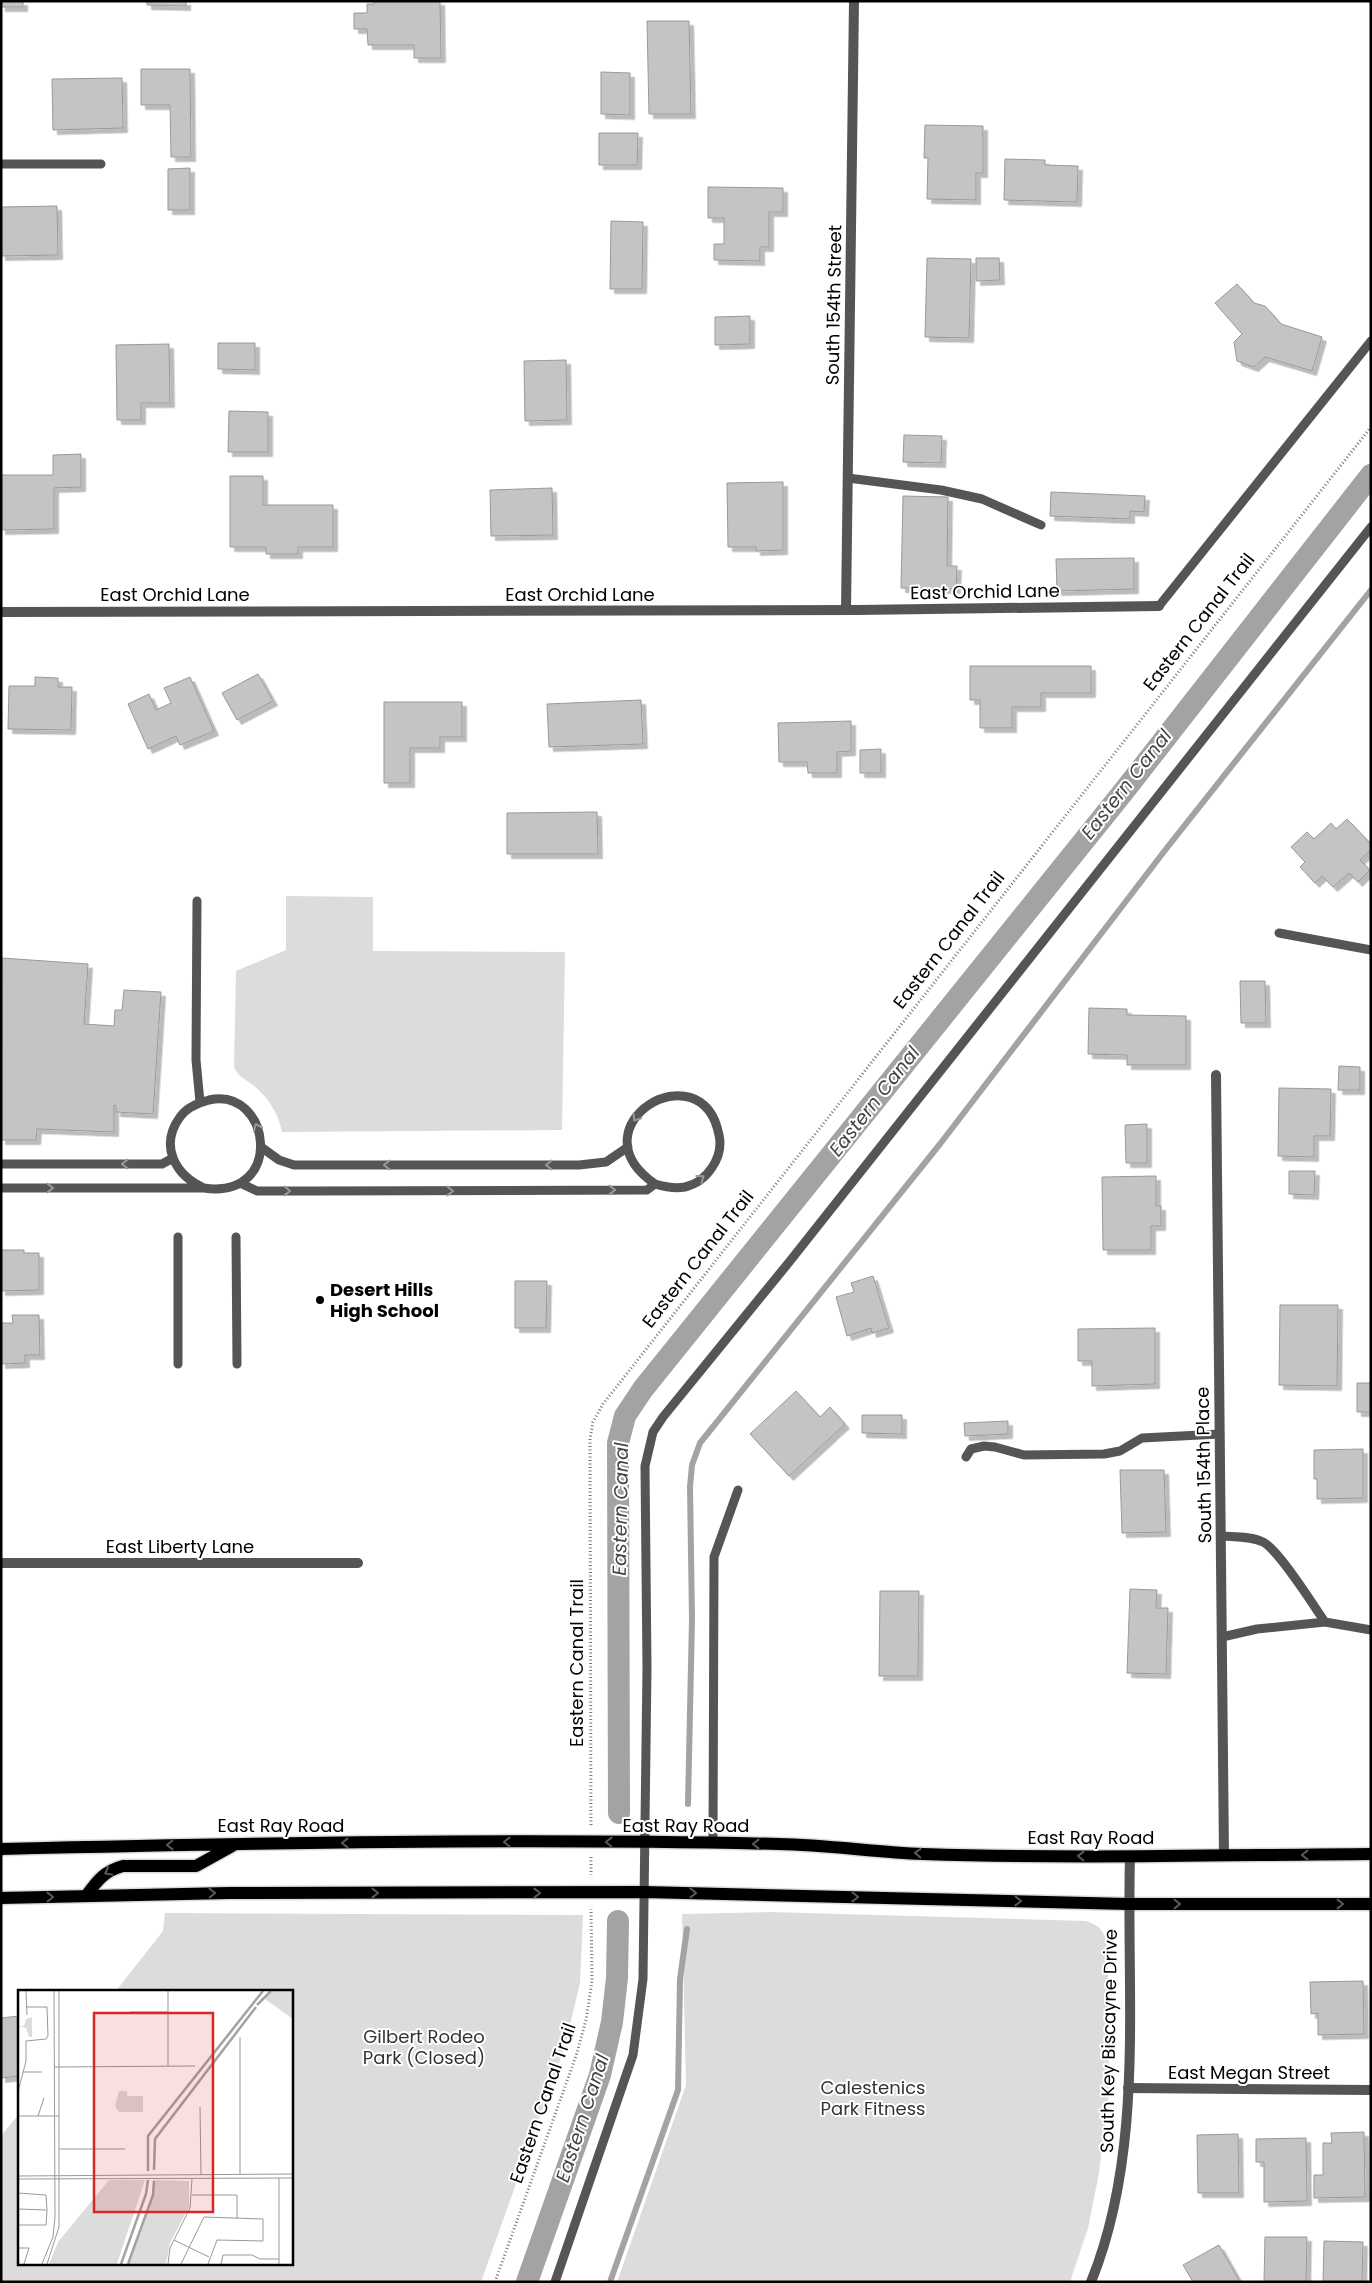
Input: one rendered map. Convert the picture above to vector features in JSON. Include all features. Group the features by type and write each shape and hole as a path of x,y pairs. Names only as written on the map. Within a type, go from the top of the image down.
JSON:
{"main road":[{"name":"East Ray Road","path":"1,1849 237,1844 592,1842 782,1844 921,1854 1130,1856 1371,1854"},
{"path":"86,1896 100,1877 114,1869 123,1866 196,1866 237,1844"},
{"path":"1,1898 229,1893 644,1892 1128,1904 1371,1904"}],"street":[{"name":"South 154th Street","path":"846,610 854,1"},
{"name":"East Orchid Lane","path":"1,612 846,610 1159,606"},
{"name":"South 154th Place","path":"1216,1075 1224,1855"},
{"name":"East Liberty Lane","path":"1,1563 358,1563"},
{"name":"South Key Biscayne Drive","path":"1091,2282 1106,2238 1124,2153 1128,2088 1128,1904 1130,1856"},
{"name":"East Megan Street","path":"1128,2088 1371,2090"}],"lane":[{"path":"1,164 102,164"},
{"path":"1159,606 1371,341"},
{"path":"848,478 941,490 982,499 1041,525"},
{"path":"556,2282 633,2055 643,1979 647,1668 644,1466 653,1432 1371,527"},
{"path":"197,901 196,1060 200,1102"},
{"path":"1279,933 1371,950"},
{"path":"670,1096 685,1097 699,1103 710,1112 717,1125 720,1139 719,1155 712,1169 701,1180 686,1187 670,1188 655,1184 642,1175 632,1162 628,1147 629,1132 634,1118 644,1107 656,1099 670,1096"},
{"path":"1,1188 204,1188 216,1190 229,1188 240,1183 255,1167 261,1147 260,1134 256,1122 248,1112 226,1100 213,1099 200,1102 190,1107 175,1124 171,1141 172,1158 179,1172 190,1182 204,1188"},
{"path":"261,1147 279,1160 294,1164 559,1165 606,1162 628,1147"},
{"path":"1,1164 162,1164 172,1158"},
{"path":"240,1183 257,1190 311,1191 647,1190 655,1184"},
{"path":"178,1237 178,1364"},
{"path":"236,1237 238,1364"},
{"path":"966,1457 971,1449 984,1446 1024,1455 1104,1454 1120,1451 1142,1438 1220,1434"},
{"path":"713,1843 714,1557 738,1490"},
{"path":"1221,1536 1253,1539 1265,1543 1278,1557 1324,1622"},
{"path":"1222,1637 1257,1630 1324,1622 1371,1630"}],"path":[{"name":"Eastern Canal Trail","path":"495,2282 576,2056 586,2020 592,1981 590,1439 593,1422 603,1404 1371,427"}],"green space":[{"path":"286,896 373,897 373,951 565,952 562,1130 282,1132 275,1112 268,1100 258,1089 240,1076 234,1067 236,971 286,950"},
{"name":"Calestenics Park Fitness","path":"770,1912 1086,1921 1097,1926 1103,1932 1108,1951 1109,2090 1099,2173 1088,2228 1070,2282 617,2282 686,2085 682,1914"},
{"name":"Gilbert Rodeo Park (Closed)","path":"165,1913 583,1915 580,1983 565,2046 481,2282 1,2282 1,2136 18,2115 18,2266 292,2266 292,1990 117,1990 163,1931"}],"building":[{"path":"1,1 23,1 23,7 1,7"},
{"path":"147,1 186,1 186,6 147,5"},
{"path":"374,1 440,1 441,58 414,58 414,45 368,45 367,29 354,29 354,13 367,13 367,4 374,4"},
{"path":"647,21 689,21 691,114 649,114"},
{"path":"141,69 190,69 191,157 171,157 170,105 141,105"},
{"path":"601,72 630,73 630,115 601,114"},
{"path":"122,78 123,128 53,130 52,79"},
{"path":"925,125 983,126 983,173 976,173 976,200 927,199 928,158 924,158"},
{"path":"599,133 638,133 637,165 599,165"},
{"path":"1005,159 1045,160 1045,165 1078,166 1077,202 1004,200"},
{"path":"190,168 190,210 168,210 168,169"},
{"path":"708,187 783,188 783,212 769,212 769,247 760,247 760,261 714,260 714,244 724,244 724,218 708,218"},
{"path":"57,206 58,255 1,256 1,207"},
{"path":"611,221 643,222 642,289 610,289"},
{"path":"927,258 971,259 969,338 925,337"},
{"path":"976,258 999,258 1000,280 976,281"},
{"path":"1237,284 1254,303 1265,306 1281,324 1322,337 1312,371 1265,357 1254,367 1237,361 1234,342 1242,334 1215,303"},
{"path":"750,316 750,344 715,345 715,317"},
{"path":"218,343 255,343 255,370 218,369"},
{"path":"169,344 170,403 141,403 141,420 117,420 116,345"},
{"path":"566,360 567,420 525,421 524,361"},
{"path":"229,411 268,412 268,452 228,452"},
{"path":"904,435 942,436 941,463 903,462"},
{"path":"81,454 81,487 54,488 54,529 1,530 1,475 53,475 53,455"},
{"path":"230,476 263,476 263,505 333,505 333,547 298,547 298,554 266,554 266,547 230,547"},
{"path":"783,482 783,550 756,551 756,547 728,547 727,483"},
{"path":"552,488 553,535 491,536 490,490"},
{"path":"1051,492 1145,496 1144,512 1130,511 1130,519 1050,516"},
{"path":"903,496 948,497 947,566 957,566 956,589 901,588"},
{"path":"1134,558 1134,589 1057,591 1056,559"},
{"path":"970,666 1091,666 1091,693 1041,693 1041,707 1012,707 1012,728 980,728 980,700 970,700"},
{"path":"258,674 273,701 237,720 222,693"},
{"path":"35,677 58,678 58,687 72,687 71,730 8,729 9,686 35,686"},
{"path":"190,677 214,731 180,745 176,736 148,749 128,704 149,694 156,710 171,703 164,688"},
{"path":"641,700 643,744 549,747 547,704"},
{"path":"384,702 462,702 462,737 440,737 440,748 410,748 410,783 384,783"},
{"path":"851,721 851,751 837,752 837,773 808,773 807,762 779,762 778,723"},
{"path":"881,749 881,773 860,773 860,750"},
{"path":"597,812 598,854 507,854 507,813"},
{"path":"1347,819 1371,844 1371,850 1360,860 1370,870 1358,882 1349,873 1333,887 1322,876 1315,883 1300,867 1305,862 1291,847 1307,832 1314,839 1331,823 1336,829"},
{"path":"2,958 88,964 84,1024 114,1026 115,1010 122,1010 124,990 161,992 153,1114 116,1112 116,1106 114,1105 114,1132 37,1129 36,1140 1,1140"},
{"path":"1240,981 1265,981 1266,1023 1241,1023"},
{"path":"1089,1008 1127,1009 1127,1015 1186,1016 1186,1065 1127,1065 1127,1055 1088,1054"},
{"path":"1339,1066 1360,1067 1360,1090 1338,1090"},
{"path":"1279,1088 1331,1089 1330,1136 1314,1136 1314,1157 1278,1156"},
{"path":"1147,1124 1147,1163 1126,1163 1125,1125"},
{"path":"1289,1171 1315,1171 1314,1195 1289,1194"},
{"path":"1156,1176 1156,1206 1161,1206 1161,1226 1151,1226 1151,1250 1103,1250 1102,1177"},
{"path":"1,1250 24,1250 24,1253 39,1253 39,1290 1,1291"},
{"path":"873,1276 889,1328 872,1333 871,1328 847,1336 836,1297 854,1292 851,1283"},
{"path":"515,1281 547,1281 546,1328 515,1328"},
{"path":"1280,1305 1338,1305 1337,1386 1279,1385"},
{"path":"12,1315 39,1315 40,1355 25,1355 25,1363 1,1364 1,1323 13,1323"},
{"path":"1155,1328 1155,1384 1092,1386 1092,1361 1078,1361 1078,1329"},
{"path":"1357,1383 1371,1383 1371,1412 1357,1412"},
{"path":"796,1391 820,1417 830,1407 845,1424 789,1476 750,1434"},
{"path":"862,1415 902,1415 902,1434 862,1433"},
{"path":"1008,1421 1008,1434 965,1436 964,1423"},
{"path":"1363,1449 1363,1498 1317,1499 1317,1479 1314,1479 1314,1450"},
{"path":"1120,1470 1164,1470 1166,1532 1122,1533"},
{"path":"1130,1589 1157,1590 1156,1608 1168,1608 1166,1674 1127,1673"},
{"path":"880,1591 919,1591 918,1676 879,1676"},
{"path":"1363,1981 1364,2034 1318,2035 1318,2013 1311,2014 1310,1982"},
{"path":"18,2016 18,2076 1,2078 1,2018"},
{"path":"1364,2132 1365,2197 1314,2198 1314,2175 1323,2175 1323,2143 1332,2143 1331,2133"},
{"path":"1238,2134 1239,2193 1198,2193 1197,2135"},
{"path":"1306,2138 1307,2201 1264,2202 1264,2162 1256,2162 1256,2139"},
{"path":"1265,2237 1307,2237 1306,2282 1264,2282"},
{"path":"1324,2241 1363,2242 1362,2282 1323,2282"},
{"path":"1219,2245 1240,2282 1193,2282 1183,2265"}],"waterway":[{"name":"Eastern Canal","path":"619,1813 618,1443 625,1416 643,1389 1124,791 1371,475"},
{"path":"688,1804 692,1619 690,1487 692,1465 700,1443 940,1144 1166,849 1371,590"},
{"name":"Eastern Canal","path":"527,2282 600,2075 612,2022 617,1978 618,1921"},
{"path":"610,2282 678,2090 680,1979 687,1929"}],"place":[{"name":"Desert Hills High School","path":"320,1300"}]}
